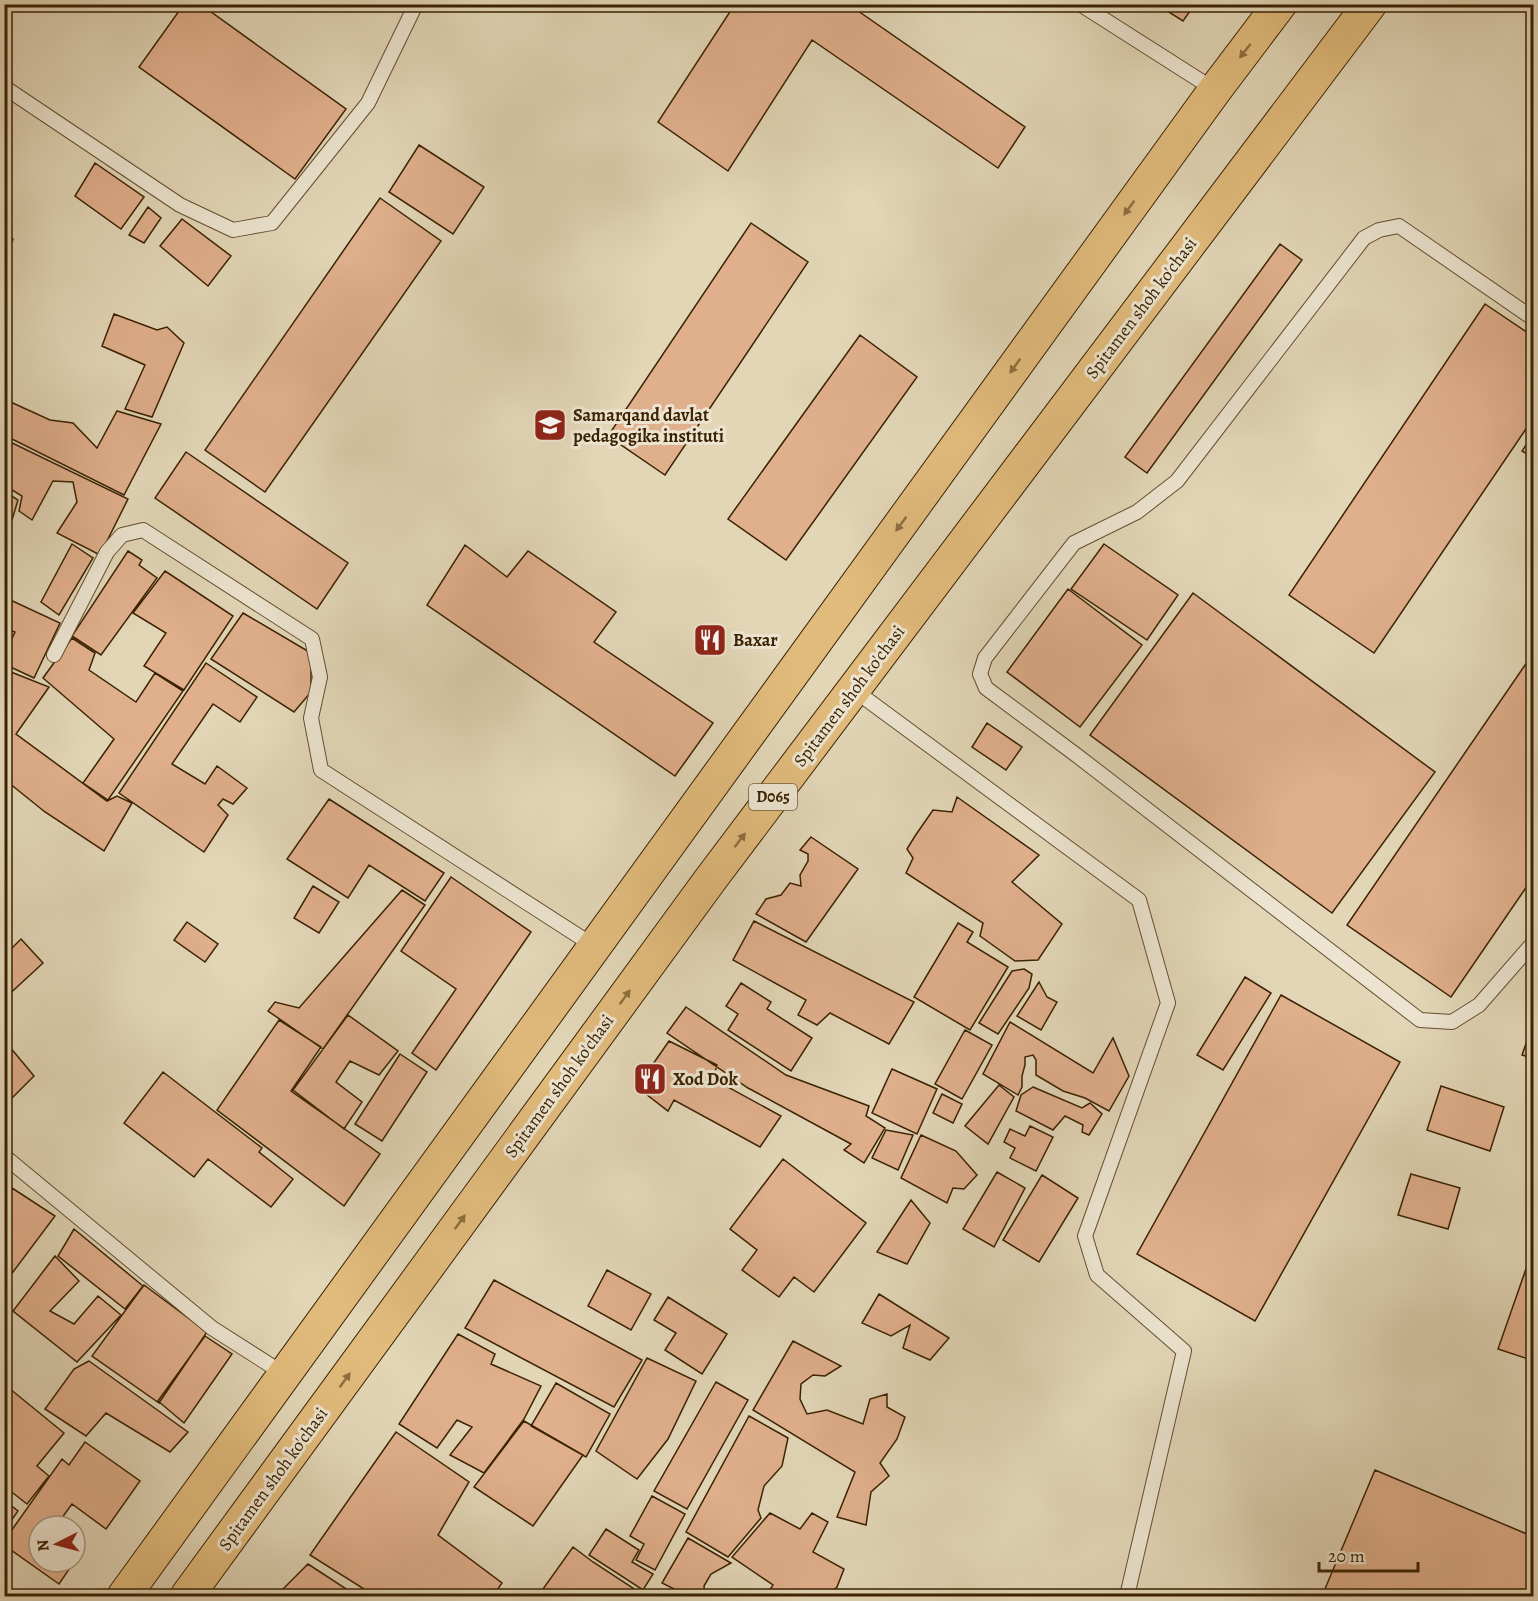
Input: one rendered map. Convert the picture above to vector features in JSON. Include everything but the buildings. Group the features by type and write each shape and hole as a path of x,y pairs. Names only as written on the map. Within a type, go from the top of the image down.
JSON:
{"main road":[{"path":"124,1596 1215,90 1280,4"},
{"name":"Spitamen shoh ko'chasi","path":"187,1596 696,899 1370,4"}],"lane":[{"path":"4,87 180,205 232,230 272,223 368,103 416,4"},
{"path":"1080,4 1215,90"},
{"path":"1533,319 1399,226 1379,230 1364,238 1177,481 1137,512 1074,543 985,658 980,674 986,688 1420,1020 1452,1022 1479,1005 1533,942"},
{"path":"54,655 107,552 122,535 143,530 312,639 320,677 311,718 321,770 594,946"},
{"path":"854,690 1139,900 1168,1003 1085,1236 1097,1275 1184,1351 1127,1596"},
{"path":"4,1156 212,1328 284,1374"}],"place":[{"name":"Samarqand davlat pedagogika instituti","path":"550,425"},
{"name":"Baxar","path":"710,640"},
{"name":"Xod Dok","path":"650,1079"}]}
